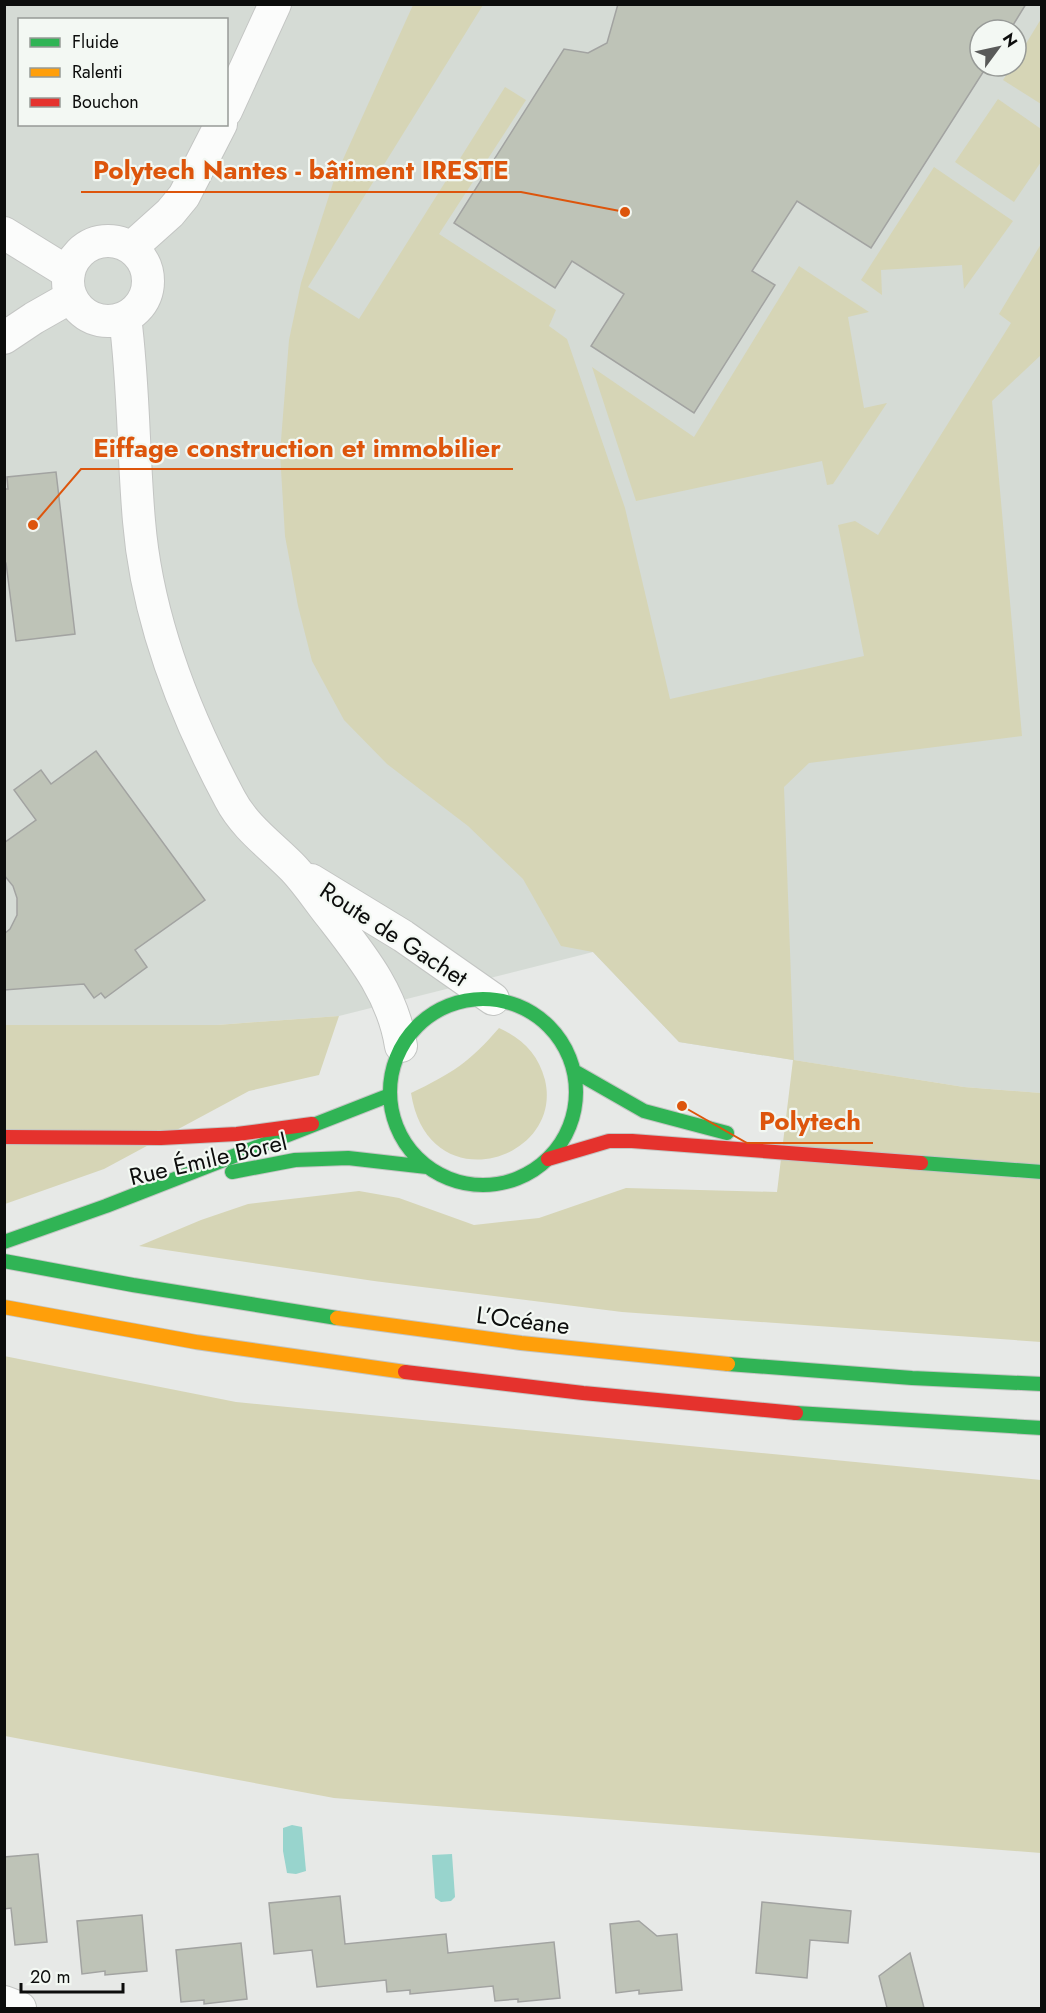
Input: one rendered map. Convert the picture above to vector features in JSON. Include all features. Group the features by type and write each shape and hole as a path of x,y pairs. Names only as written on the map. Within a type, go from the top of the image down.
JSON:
{"main road":[{"path":"548,1159 565,1136 575,1109 577,1090 574,1071 566,1049 554,1032 539,1017 522,1007 493,999 466,999 440,1008 418,1024 401,1046 395,1060 390,1095 392,1112 396,1128 404,1143 427,1167 457,1182 489,1186 520,1178 548,1159 609,1141 801,1152 1041,1172"},
{"path":"574,1071 644,1111 801,1152"},
{"name":"Rue Émile Borel","path":"4,1242 106,1206 390,1095"},
{"path":"4,1137 161,1138 230,1134 312,1124"},
{"name":"Rue Émile Borel","path":"106,1206 236,1171 295,1160 348,1158 427,1167"},
{"name":"L’Océane","path":"4,1261 148,1289 282,1311 553,1346 740,1365 1041,1384"},
{"path":"4,1306 55,1317 253,1350 638,1400 818,1415 1041,1428"}],"street":[{"path":"228,107 275,4"},
{"path":"131,248 170,213 184,196 219,126"},
{"path":"4,233 70,285 81,311 96,319 108,321 125,317 139,307 148,287 145,265 131,248 114,241 96,242 76,256 70,285 34,318 4,338"},
{"name":"Route de Gachet","path":"125,317 131,363 139,522 146,570 168,660 206,752 232,803 261,838 295,870 365,961 395,1016 401,1046"},
{"name":"Route de Gachet","path":"295,870 403,936 493,999"},
{"path":"4,2002 20,2008"}],"shaded area":[{"path":"5,5 1041,5 1041,1093 964,1087 679,1042 593,952 339,1016 217,1025 5,1025"}],"green space":[{"path":"413,5 483,5 308,287 359,319 505,87 526,100 439,234 556,310 549,326 567,339 625,508 670,699 864,656 838,525 855,521 878,535 1011,323 999,314 1041,244 1041,355 992,401 1022,736 809,763 784,787 794,1060 964,1087 1041,1093 1041,1342 622,1312 374,1281 139,1246 201,1220 248,1204 359,1191 399,1198 474,1225 539,1218 626,1188 777,1192 793,1060 679,1042 593,952 561,946 523,879 468,826 387,764 344,720 312,661 298,606 285,536 280,453 289,340 301,283 335,177"},
{"path":"1041,19 1041,104 1003,80 1004,78 1028,78 1028,40"},
{"path":"998,99 1041,129 1041,162 1014,202 955,162"},
{"path":"934,167 1013,221 964,289 962,265 881,270 882,295 861,280"},
{"path":"799,266 869,312 848,317 864,408 887,403 833,484 827,485 822,461 636,501 592,367 694,437"},
{"path":"339,1016 319,1075 249,1091 104,1169 5,1204 4,1025 217,1025"},
{"path":"499,1028 522,1042 534,1055 545,1080 545,1108 534,1132 515,1149 491,1158 466,1159 442,1149 422,1127 411,1093 438,1080 459,1066 479,1050"},
{"path":"4,1356 236,1402 1041,1480 1041,1853 334,1798 5,1736"}],"water":[{"path":"292,1825 302,1827 306,1871 296,1874 287,1873 283,1851 283,1828"},
{"path":"452,1854 455,1897 451,1901 441,1902 435,1898 432,1855"}],"building":[{"path":"618,4 1026,4 1017,18 968,18 968,78 979,78 871,248 797,201 752,271 775,285 694,413 591,346 624,294 572,261 555,288 454,223 564,49 588,53 607,43"},
{"path":"56,472 75,634 16,641 4,561 4,489 8,489 7,477"},
{"path":"96,751 205,900 135,950 147,967 105,998 101,993 94,998 84,984 4,990 4,934 10,929 17,915 17,898 13,886 4,875 4,843 36,820 14,790 41,770 51,784"},
{"path":"38,1854 47,1942 15,1945 11,1908 4,1909 4,1857"},
{"path":"340,1896 345,1944 446,1934 448,1953 554,1942 560,1998 518,2002 518,1999 495,2001 493,1986 410,1994 410,1990 387,1992 386,1980 317,1987 312,1950 274,1954 269,1903"},
{"path":"762,1902 851,1911 848,1943 810,1940 807,1978 756,1973"},
{"path":"142,1915 147,1971 105,1975 105,1971 82,1974 77,1921"},
{"path":"639,1921 657,1936 677,1934 682,1990 639,1994 639,1990 616,1993 610,1924"},
{"path":"241,1943 247,1999 204,2004 204,2000 181,2002 176,1950"},
{"path":"910,1953 924,2008 887,2008 879,1976"}],"traffic: fast":[{"path":"483,999 501,1000 519,1006 535,1014 549,1026 561,1040 569,1056 575,1074 576,1092 575,1110 569,1128 561,1144 549,1158 535,1170 519,1178 501,1184 483,1185 465,1184 447,1178 431,1170 417,1158 405,1144 397,1128 391,1110 390,1092 391,1074 397,1056 405,1040 417,1026 431,1014 447,1006 465,1000 483,999"},
{"path":"574,1071 644,1111 727,1133"},
{"path":"4,1242 106,1206 390,1095"},
{"path":"232,1172 295,1160 348,1158 427,1167"},
{"path":"921,1163 1042,1172"},
{"path":"4,1261 133,1285 337,1318"},
{"path":"728,1364 912,1378 1042,1384"},
{"path":"796,1413 1042,1428"}],"traffic: slow":[{"path":"4,1307 196,1342 405,1372"},
{"path":"337,1318 521,1343 728,1364"}],"traffic: jam":[{"path":"4,1137 161,1138 237,1134 312,1124"},
{"path":"548,1159 609,1141 632,1141 921,1163"},
{"path":"405,1372 583,1393 796,1413"}],"place":[{"name":"Polytech Nantes - bâtiment IRESTE","path":"625,212"},
{"name":"Eiffage construction et immobilier","path":"33,525"},
{"name":"Polytech","path":"682,1106"}]}
